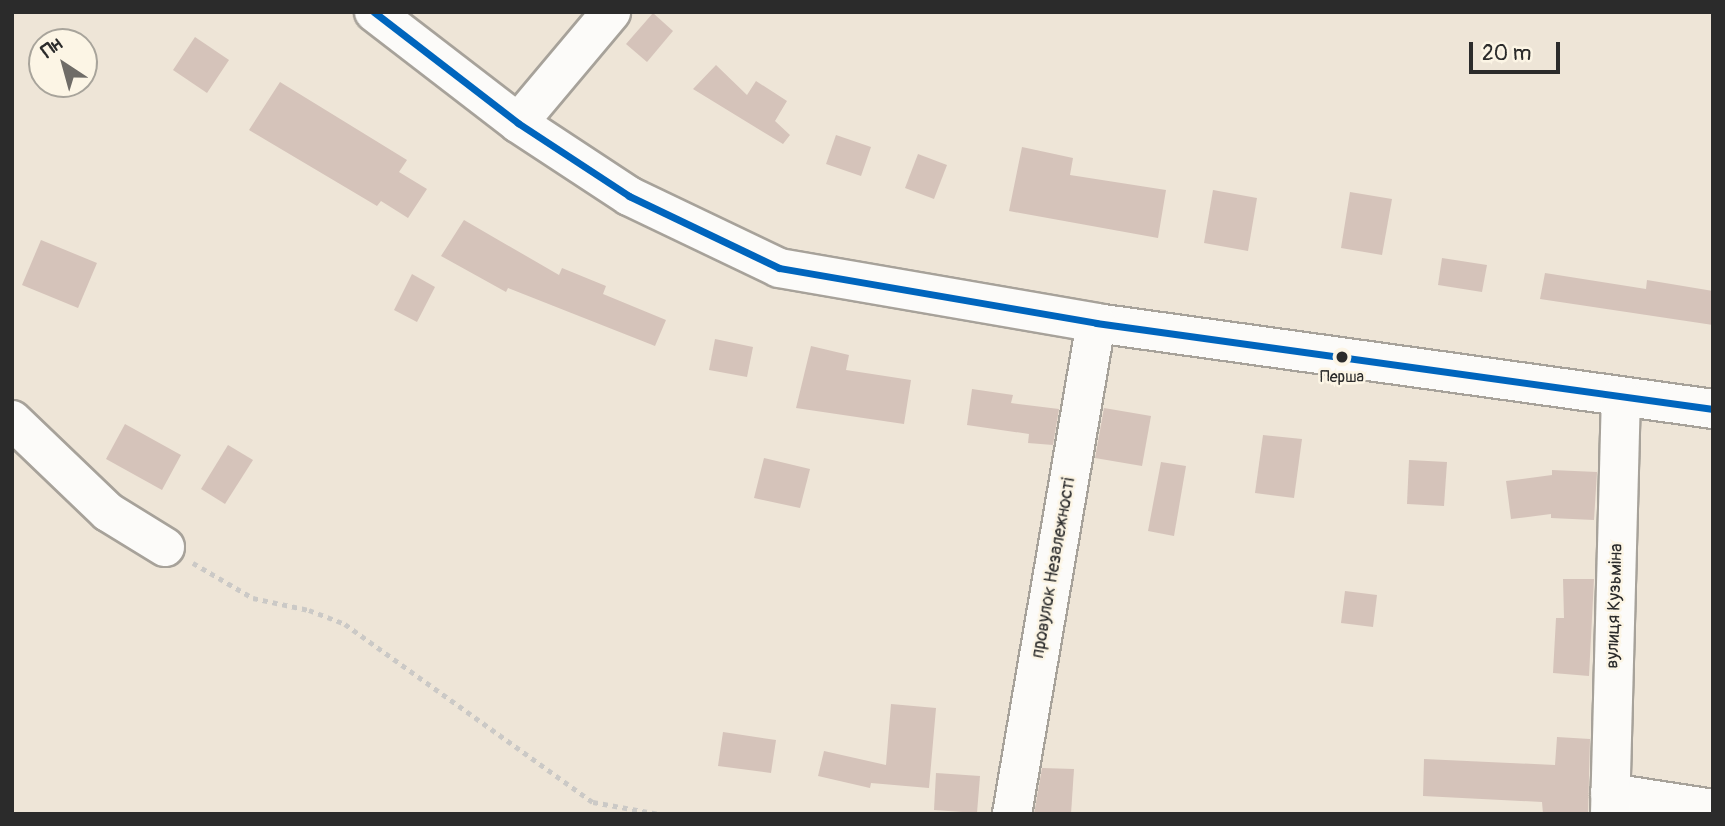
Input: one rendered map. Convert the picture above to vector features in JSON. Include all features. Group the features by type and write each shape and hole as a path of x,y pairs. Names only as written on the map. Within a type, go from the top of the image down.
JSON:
{"street":[{"path":"374,12 518,123 629,196 779,268 1096,323 1713,409"},
{"path":"518,123 611,12"},
{"name":"провулок Незалежності","path":"1012,814 1096,323"},
{"name":"вулиця Кузьміна","path":"1610,804 1621,397"},
{"path":"12,420 108,512 165,547"},
{"path":"1610,804 1713,808"}],"path":[{"path":"165,547 253,598 309,610 345,624 593,802 659,814"}],"building":[{"path":"653,13 673,31 647,62 626,44"},
{"path":"195,37 229,60 207,93 173,70"},
{"path":"716,65 747,95 756,81 787,101 775,121 790,135 783,144 693,89"},
{"path":"280,82 407,160 399,172 427,189 408,218 381,201 377,206 249,130"},
{"path":"836,135 871,147 861,176 826,164"},
{"path":"1022,147 1073,158 1070,175 1166,190 1158,238 1009,211"},
{"path":"918,154 947,165 934,199 905,188"},
{"path":"1213,190 1257,198 1248,251 1204,243"},
{"path":"1350,192 1392,199 1382,255 1341,248"},
{"path":"464,220 559,275 562,268 606,286 603,294 666,320 655,346 508,288 506,292 441,256"},
{"path":"41,240 97,263 78,308 22,285"},
{"path":"1442,258 1487,265 1482,292 1438,285"},
{"path":"1545,273 1646,289 1647,280 1713,291 1713,325 1540,299"},
{"path":"412,274 435,287 417,322 394,310"},
{"path":"715,339 753,347 747,377 709,370"},
{"path":"811,346 849,355 846,370 911,380 904,424 796,408"},
{"path":"972,389 1013,395 1011,403 1059,409 1053,445 1028,443 1029,434 967,425"},
{"path":"1104,408 1151,416 1142,466 1095,458"},
{"path":"125,424 181,455 162,490 106,459"},
{"path":"1263,435 1302,439 1294,498 1255,493"},
{"path":"228,445 253,460 225,504 201,489"},
{"path":"764,458 810,469 800,508 754,498"},
{"path":"1409,460 1447,462 1444,506 1407,504"},
{"path":"1161,462 1186,466 1174,536 1148,531"},
{"path":"1552,470 1597,472 1594,520 1551,518 1551,514 1511,519 1506,481 1552,475"},
{"path":"1563,579 1594,579 1589,676 1553,673 1556,618 1564,618"},
{"path":"1345,591 1377,595 1373,627 1341,623"},
{"path":"891,704 936,708 929,788 871,783 870,788 818,776 824,751 886,765"},
{"path":"723,732 776,740 771,773 718,766"},
{"path":"1557,737 1590,739 1588,814 1543,814 1542,802 1423,796 1424,759 1555,765"},
{"path":"1042,768 1074,769 1071,814 1034,814"},
{"path":"936,773 980,776 977,813 934,810"}],"transit line":[{"path":"374,12 518,123 629,196 779,268 1096,323 1713,409"}],"place":[{"name":"Перша","path":"1342,357"}]}
